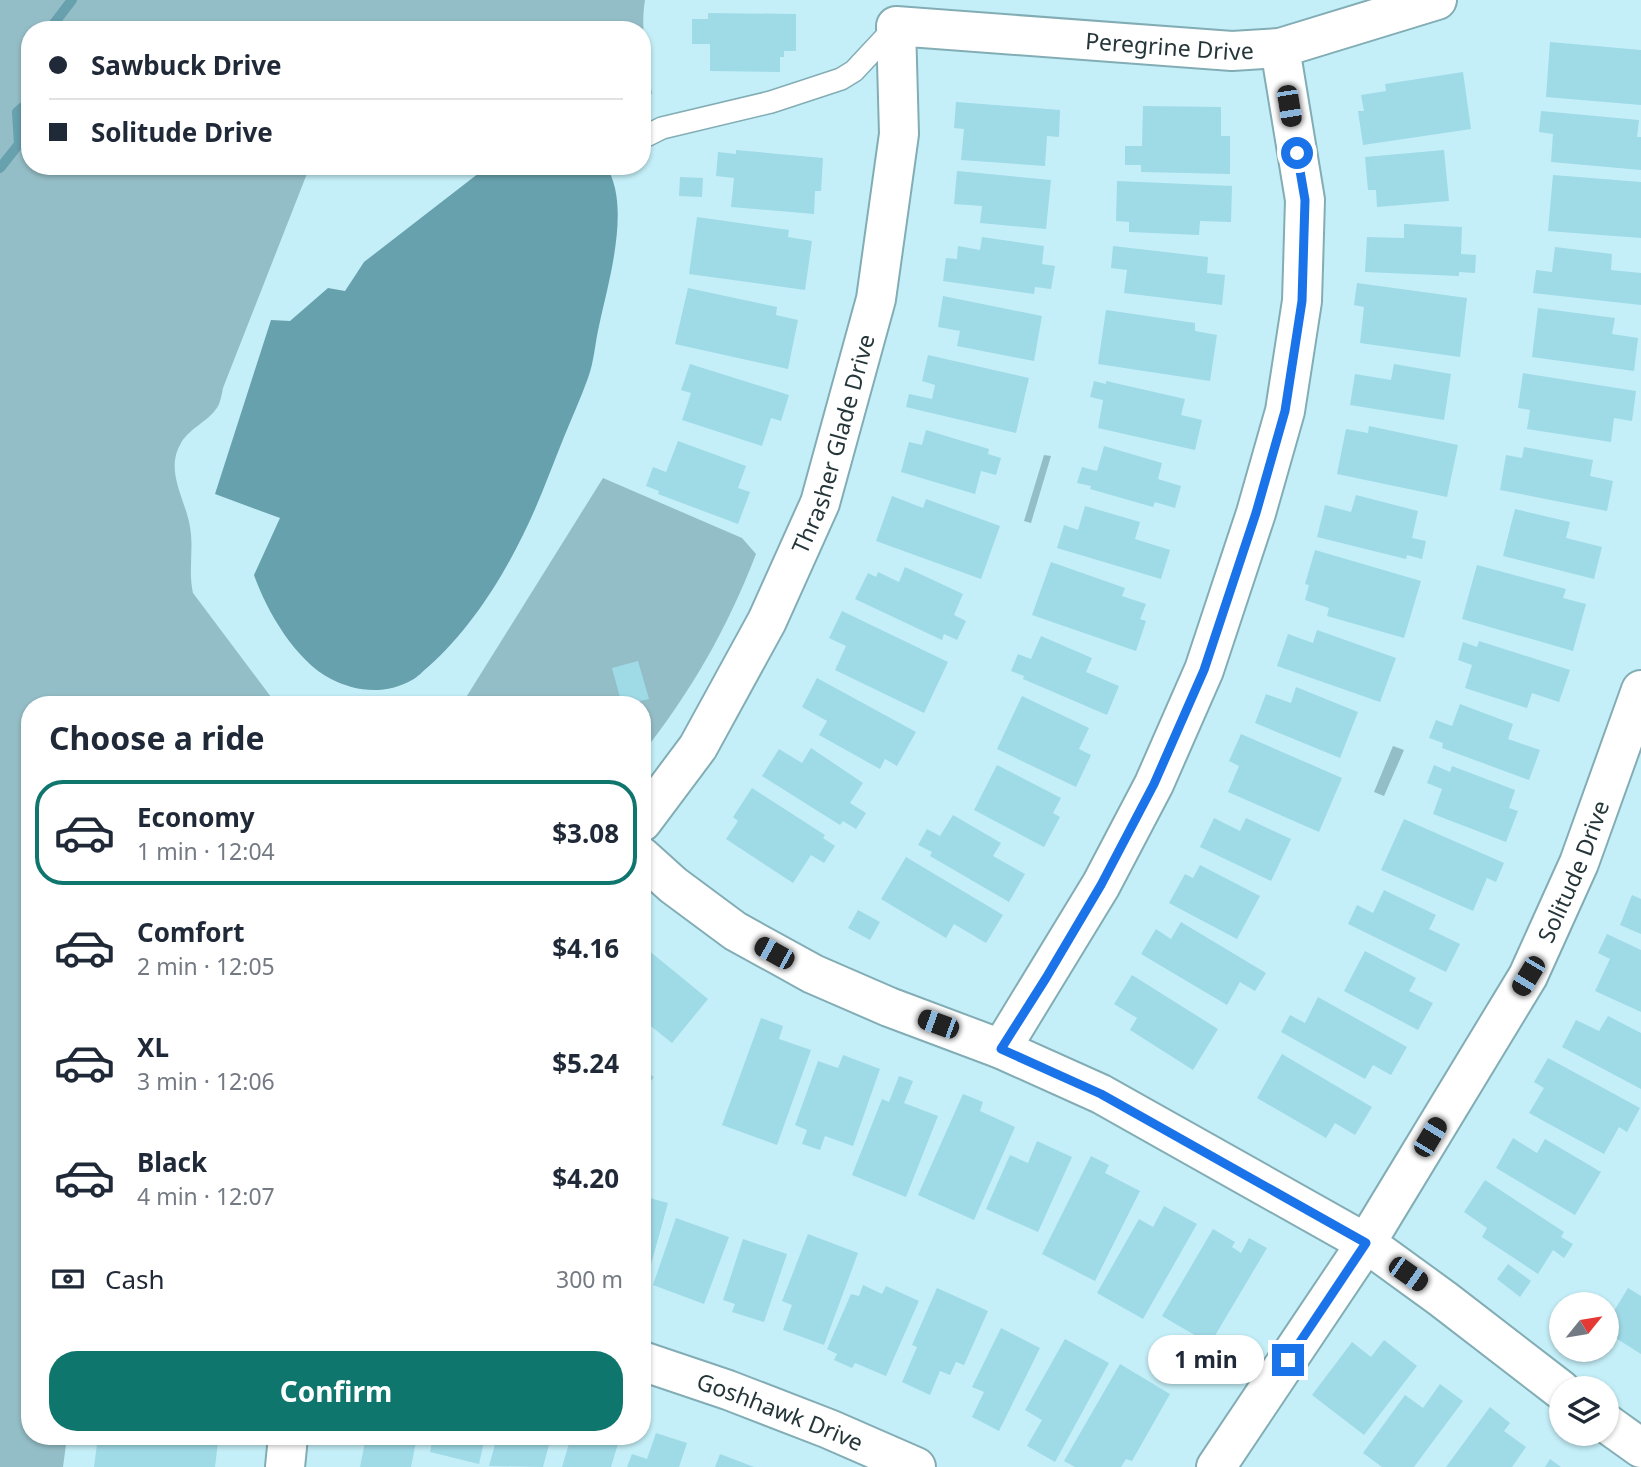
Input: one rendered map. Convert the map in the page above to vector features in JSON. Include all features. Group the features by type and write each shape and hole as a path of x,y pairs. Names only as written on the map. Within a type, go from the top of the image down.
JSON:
{"street":[{"name":"Peregrine Drive","path":"896,26 1226,51 1280,48 1437,0"},
{"name":"Thrasher Glade Drive","path":"651,809 698,747 767,621 820,503 876,299 899,134 896,26"},
{"path":"1001,1049 1101,885 1154,784 1204,670 1256,513 1282,424 1302,301 1305,200 1280,48"},
{"name":"Solitude Drive","path":"1216,1467 1366,1243 1528,976 1579,863 1641,690"},
{"path":"651,865 673,886 735,931 813,974 889,1007 1001,1049 1101,1094 1366,1243 1549,1381"},
{"name":"Goshhawk Drive","path":"651,1364 817,1424 916,1467"},
{"path":"1619,1432 1641,1448"},
{"path":"285,1467 287,1445"}],"lane":[{"path":"651,134 662,128 771,102 841,79 854,71 896,26"}],"shaded area":[{"path":"0,0 645,0 644,21 21,21 21,175 306,175 219,404 211,415 185,437 176,454 175,464 175,475 190,527 193,593 270,696 21,696 21,1445 66,1445 63,1467 0,1467"},
{"path":"476,175 610,175 614,183 618,223 616,245 590,372 529,523 482,606 443,653 412,680 381,690 351,687 331,679 318,671 295,648 275,619 254,575 280,518 215,494 271,320 290,321 328,288 345,291 364,262"},
{"path":"1044,455 1051,456 1031,523 1024,521"},
{"path":"603,478 742,538 756,554 721,633 677,707 651,742 651,696 467,696"},
{"path":"1393,746 1404,750 1384,796 1374,792"}],"building":[{"path":"708,13 796,14 796,51 784,51 784,57 780,57 780,72 710,71 710,44 692,44 692,19 708,19"},
{"path":"1550,42 1641,50 1641,105 1546,97"},
{"path":"1463,72 1471,129 1363,145 1358,111 1364,111 1361,95 1386,91 1385,84"},
{"path":"956,102 1060,110 1059,137 1047,136 1045,166 961,160 964,129 954,128"},
{"path":"1143,106 1221,107 1221,136 1230,136 1230,174 1141,172 1141,165 1125,165 1125,146 1142,146"},
{"path":"1541,111 1639,120 1637,137 1641,137 1641,170 1551,162 1553,134 1539,132"},
{"path":"736,150 823,158 821,191 815,191 814,214 731,207 734,178 716,176 718,152 736,154"},
{"path":"1444,150 1449,201 1377,207 1376,190 1368,190 1365,157"},
{"path":"957,171 1051,180 1046,229 980,223 982,206 954,204"},
{"path":"1553,175 1641,182 1641,238 1548,231"},
{"path":"680,177 703,178 702,197 679,196"},
{"path":"1117,181 1232,186 1231,222 1200,221 1199,235 1129,232 1129,222 1116,221"},
{"path":"697,217 789,230 788,237 812,241 805,290 689,274"},
{"path":"1404,224 1462,227 1461,254 1476,255 1475,273 1459,272 1459,276 1365,272 1367,237 1404,238"},
{"path":"982,237 1044,246 1042,264 1055,266 1051,289 1035,287 1034,294 943,281 946,258 957,259 958,246 980,250"},
{"path":"1113,246 1208,257 1207,273 1225,275 1222,305 1124,293 1127,270 1111,268"},
{"path":"1555,247 1612,254 1611,270 1641,273 1641,305 1533,293 1536,270 1552,272"},
{"path":"1357,283 1467,298 1460,357 1360,343 1364,307 1354,305"},
{"path":"688,288 777,307 776,315 798,320 788,369 675,344"},
{"path":"943,296 1042,316 1034,361 957,346 960,331 938,327"},
{"path":"1538,308 1615,318 1612,334 1638,338 1634,371 1532,357"},
{"path":"1106,310 1195,323 1195,331 1217,335 1210,381 1098,364"},
{"path":"928,355 1029,378 1016,433 906,407 909,394 932,399 935,385 922,381"},
{"path":"690,364 789,395 781,421 771,418 762,446 682,420 691,393 681,390"},
{"path":"1394,364 1451,374 1444,420 1350,405 1355,374 1391,380"},
{"path":"1523,373 1636,391 1632,421 1614,418 1611,442 1527,429 1530,410 1518,408"},
{"path":"1094,381 1106,384 1106,381 1185,399 1181,415 1202,420 1195,450 1098,428 1103,400 1090,397"},
{"path":"1369,426 1458,445 1447,497 1337,474 1346,429 1368,433"},
{"path":"926,430 989,449 988,454 1001,458 996,475 981,471 975,494 901,472 909,442 922,445"},
{"path":"678,441 746,466 738,488 750,492 738,524 658,494 659,491 646,486 653,467 666,472"},
{"path":"1104,446 1162,463 1158,479 1181,486 1175,508 1155,502 1153,507 1077,483 1082,467 1097,471"},
{"path":"1524,447 1593,460 1590,476 1613,481 1607,511 1500,490 1506,455 1522,458"},
{"path":"1356,495 1418,511 1412,538 1426,541 1422,559 1407,555 1406,559 1317,537 1325,505 1351,512"},
{"path":"892,496 923,508 926,499 1000,526 981,579 876,541"},
{"path":"1085,506 1140,522 1135,539 1170,550 1161,579 1057,548 1064,525 1078,530"},
{"path":"1515,509 1570,522 1566,538 1602,547 1594,579 1503,556"},
{"path":"1315,550 1421,581 1404,638 1327,616 1329,608 1305,600 1309,585 1305,584"},
{"path":"1051,562 1125,588 1122,596 1146,604 1140,619 1146,621 1136,651 1032,615"},
{"path":"1477,565 1566,589 1563,598 1586,604 1573,651 1462,619"},
{"path":"905,567 963,594 954,615 966,621 957,640 944,634 942,640 855,599 868,573 876,577 878,572 899,582"},
{"path":"842,611 948,662 924,713 835,670 846,646 829,638"},
{"path":"1317,630 1396,658 1380,702 1277,666 1288,634 1313,643"},
{"path":"1041,636 1092,658 1086,672 1119,686 1107,715 1023,679 1024,676 1011,671 1018,654 1031,659"},
{"path":"1479,641 1570,670 1559,702 1532,693 1527,708 1465,688 1472,665 1458,660 1463,642 1477,647"},
{"path":"638,661 648,696 620,696 612,668"},
{"path":"817,678 916,732 897,766 885,759 880,769 819,735 827,721 802,707"},
{"path":"1296,687 1358,712 1340,758 1255,723 1266,694 1291,703"},
{"path":"1022,696 1089,728 1079,749 1091,755 1076,787 997,749"},
{"path":"1460,704 1513,724 1508,739 1540,750 1529,780 1442,748 1443,743 1429,738 1436,720 1452,726"},
{"path":"1241,734 1342,778 1319,832 1228,792 1239,766 1229,761"},
{"path":"811,748 863,783 850,803 866,813 856,829 843,821 840,825 762,776 779,749 802,763"},
{"path":"997,765 1061,798 1053,813 1060,817 1044,847 974,810"},
{"path":"1434,765 1450,772 1452,766 1515,790 1509,808 1518,811 1506,842 1433,814 1442,789 1427,783"},
{"path":"752,788 825,835 823,838 835,846 824,863 811,855 793,883 726,839 738,821 733,817"},
{"path":"953,815 1001,843 993,856 1025,874 1009,902 930,856 932,852 918,845 927,829 940,836"},
{"path":"1214,818 1240,831 1246,818 1291,839 1271,881 1200,847"},
{"path":"1404,819 1504,863 1496,882 1487,878 1473,911 1381,870"},
{"path":"906,857 1003,915 986,943 954,924 946,938 881,899"},
{"path":"1200,865 1260,896 1237,939 1169,903 1185,874 1193,878"},
{"path":"1384,890 1436,915 1429,929 1460,944 1446,972 1348,924 1357,905 1373,913"},
{"path":"1632,895 1641,899 1641,934 1620,925"},
{"path":"858,910 880,922 870,940 848,928"},
{"path":"1181,922 1266,973 1255,991 1240,982 1227,1005 1141,954 1156,929 1171,939"},
{"path":"1607,934 1641,950 1641,1012 1595,991 1610,959 1598,953"},
{"path":"1365,951 1416,978 1409,991 1433,1003 1418,1030 1344,991"},
{"path":"651,952 708,999 672,1043 651,1026"},
{"path":"1132,975 1218,1029 1193,1070 1130,1030 1137,1018 1114,1004"},
{"path":"1318,997 1407,1047 1391,1075 1373,1065 1365,1079 1281,1032 1290,1015 1305,1023"},
{"path":"1608,1016 1641,1033 1641,1089 1562,1047 1576,1020 1599,1031"},
{"path":"761,1018 783,1026 779,1039 811,1050 777,1145 722,1125"},
{"path":"1282,1054 1372,1107 1355,1135 1335,1123 1326,1138 1257,1098"},
{"path":"843,1055 880,1069 853,1146 825,1136 820,1150 802,1144 807,1130 795,1125 818,1061 838,1068"},
{"path":"1548,1058 1640,1108 1627,1132 1619,1127 1604,1154 1529,1113 1544,1088 1534,1082"},
{"path":"899,1076 913,1081 904,1103 938,1116 906,1197 852,1175 882,1099 889,1102"},
{"path":"963,1094 983,1102 980,1111 1015,1127 974,1220 918,1195"},
{"path":"1513,1138 1537,1153 1545,1139 1601,1172 1575,1215 1496,1168"},
{"path":"1037,1141 1072,1157 1038,1232 986,1209 1010,1155 1028,1163"},
{"path":"1091,1156 1109,1165 1105,1173 1140,1191 1095,1281 1042,1254"},
{"path":"1485,1180 1564,1232 1561,1237 1573,1244 1564,1258 1553,1250 1538,1274 1482,1237 1487,1228 1464,1212"},
{"path":"651,1198 668,1203 651,1264"},
{"path":"1164,1206 1197,1224 1143,1319 1097,1293 1139,1219 1153,1227"},
{"path":"676,1218 729,1237 704,1304 653,1285"},
{"path":"1213,1229 1235,1242 1232,1247 1241,1253 1249,1238 1267,1248 1210,1344 1162,1316"},
{"path":"808,1234 858,1253 824,1345 783,1330 792,1305 782,1301"},
{"path":"743,1239 787,1254 764,1322 732,1312 735,1304 723,1300"},
{"path":"1508,1264 1531,1281 1520,1297 1497,1279"},
{"path":"863,1285 882,1294 886,1286 919,1301 886,1376 855,1363 852,1368 834,1360 837,1354 827,1349 851,1294 859,1296"},
{"path":"937,1288 988,1311 964,1365 956,1362 950,1375 940,1371 930,1395 902,1382 917,1347 912,1345"},
{"path":"1628,1288 1641,1296 1641,1354 1619,1340 1619,1303"},
{"path":"1001,1328 1040,1348 999,1431 972,1417 984,1392 972,1387"},
{"path":"1065,1339 1109,1363 1055,1462 1027,1446 1042,1420 1025,1410"},
{"path":"1384,1340 1417,1366 1364,1435 1312,1395 1352,1342 1371,1357"},
{"path":"1120,1364 1170,1394 1132,1461 1126,1459 1121,1467 1075,1467 1064,1461"},
{"path":"1440,1384 1463,1401 1414,1467 1382,1467 1363,1453 1405,1395 1423,1408"},
{"path":"1490,1407 1510,1423 1504,1431 1526,1447 1512,1467 1446,1467"},
{"path":"656,1433 687,1443 679,1467 627,1467 632,1454 647,1459"},
{"path":"97,1445 218,1445 215,1467 94,1467"},
{"path":"364,1445 415,1445 411,1467 360,1467"},
{"path":"431,1445 483,1445 479,1464 430,1452"},
{"path":"495,1445 549,1445 543,1467 489,1466"},
{"path":"569,1445 618,1445 611,1467 562,1467"},
{"path":"720,1454 754,1467 715,1467"},
{"path":"1550,1459 1561,1467 1545,1467"}],"waterway":[{"path":"56,21 72,0"},
{"path":"0,168 19,144 17,112 21,109"}],"route":[{"path":"1288,1360 1366,1243 1101,1094 1001,1049 1101,885 1154,784 1204,670 1256,513 1285,411 1302,301 1305,200 1297,153"}]}
